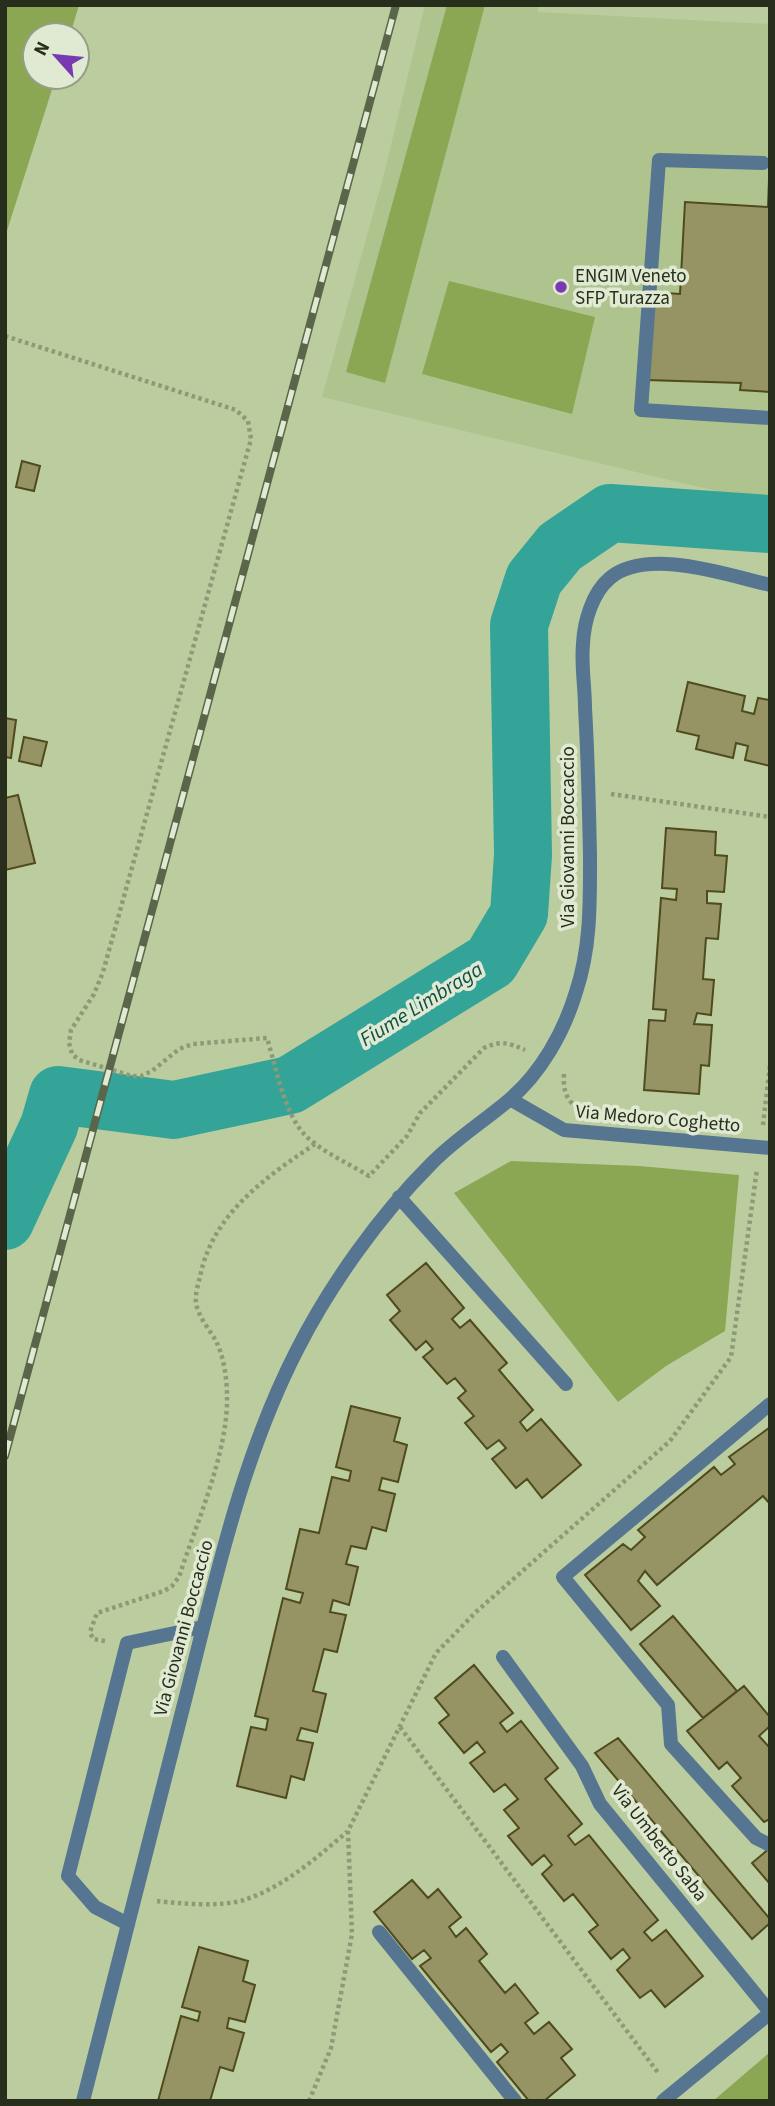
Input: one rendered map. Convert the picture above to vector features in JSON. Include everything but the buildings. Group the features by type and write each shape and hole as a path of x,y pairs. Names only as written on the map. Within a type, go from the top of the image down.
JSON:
{"street":[{"path":"763,163 659,160 641,410 770,418"},
{"name":"Via Giovanni Boccaccio","path":"83,2101 231,1523 274,1401 297,1349 337,1284 399,1197 434,1160 510,1099 528,1081 560,1033 576,994 587,949 589,927 589,791 583,642 591,603 610,577 642,563 682,565 770,585"},
{"name":"Via Medoro Coghetto","path":"510,1099 564,1130 765,1147"},
{"path":"399,1197 566,1384"},
{"path":"770,1404 563,1577 668,1705 671,1744 756,1838 770,1845"},
{"path":"128,1924 95,1907 68,1876 127,1643 204,1627"},
{"name":"Via Umberto Saba","path":"503,1657 582,1766 600,1804 770,2013 668,2096"},
{"path":"379,1932 515,2101"}],"path":[{"path":"5,336 236,410 248,421 251,439 107,959 94,994 71,1030 69,1043 72,1054 79,1060 132,1076 141,1076 152,1071 179,1049 193,1044 267,1038 290,1112 303,1133 315,1144 369,1176 407,1136 420,1113 484,1048 496,1042 509,1043 528,1052"},
{"path":"589,791 770,817"},
{"path":"135,1899 190,1905 243,1901 297,1874 348,1831 436,1653 477,1611 670,1441 731,1357 765,1147 770,1065"},
{"path":"127,1643 93,1639 90,1632 93,1620 97,1613 104,1609 172,1586 178,1577 222,1440 227,1396 222,1353 196,1303 202,1265 217,1233 251,1191 315,1144"},
{"path":"400,1727 668,2096"},
{"path":"309,2101 331,2048 352,1934 348,1831"}],"shaded area":[{"path":"5,5 79,5 74,21 21,21 21,91 52,91 5,237"},
{"name":"ENGIM Veneto SFP Turazza","path":"425,5 538,5 538,12 770,24 770,504 322,397 383,178"},
{"path":"447,5 485,5 385,383 346,372"},
{"path":"449,281 595,317 572,414 422,374"},
{"path":"511,1161 640,1166 739,1175 725,1331 666,1366 618,1402 454,1193"},
{"path":"770,2052 770,2101 713,2101"}],"waterway":[{"name":"Fiume Limbraga","path":"5,1221 49,1126 58,1095 174,1110 290,1085 491,961 519,914 523,855 519,625 534,579 560,547 610,513 770,524"}],"railway":[{"path":"5,1456 396,5"}],"place":[{"name":"ENGIM Veneto SFP Turazza","path":"561,287"}]}
